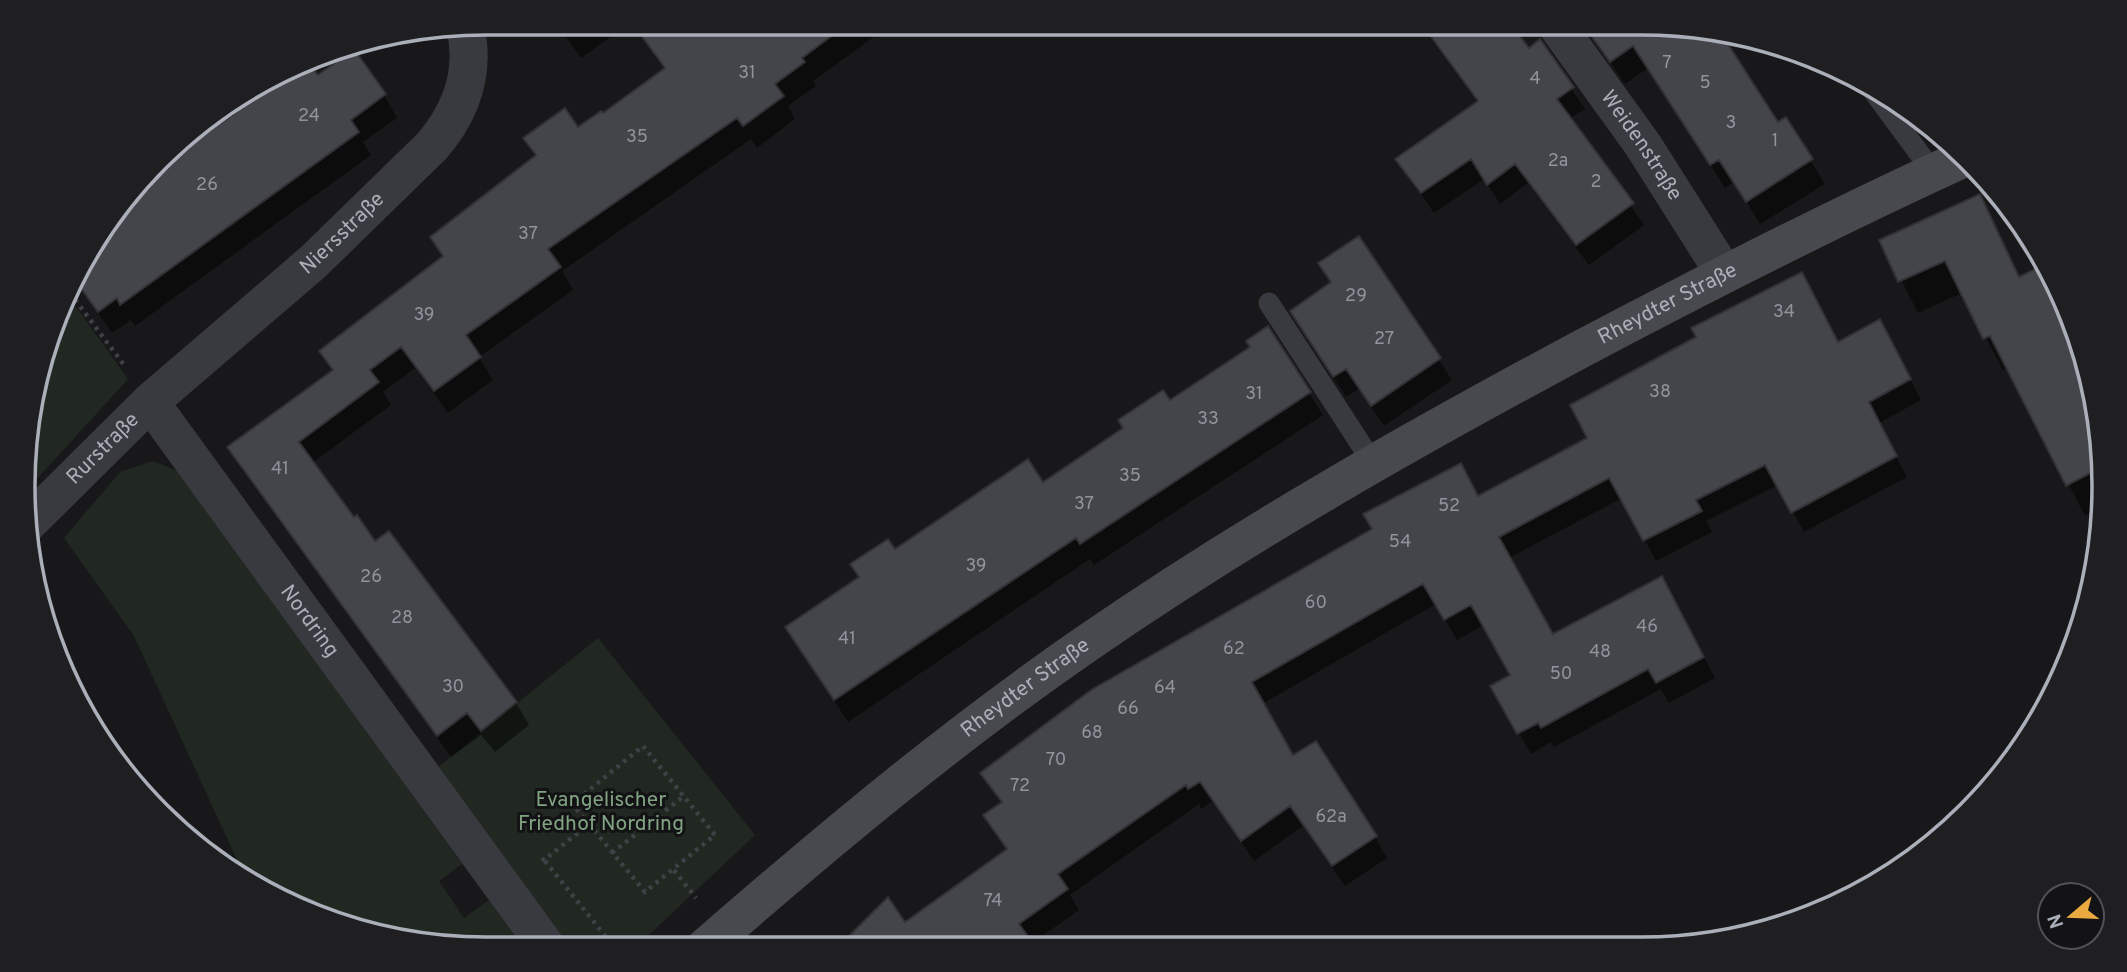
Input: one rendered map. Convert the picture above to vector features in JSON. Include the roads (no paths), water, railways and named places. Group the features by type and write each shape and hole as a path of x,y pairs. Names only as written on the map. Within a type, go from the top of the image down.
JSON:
{"main road":[{"name":"Rheydter Straße","path":"717,937 904,780 1054,667 1154,598 1373,463 1724,273 1955,163"}],"street":[{"name":"Weidenstraße","path":"1564,35 1643,145 1724,273"},
{"name":"Niersstraße","path":"150,402 313,262 387,194 439,138 459,107 465,90 468,51 466,36"},
{"name":"Rurstraße","path":"36,515 150,402"},
{"name":"Nordring","path":"150,402 539,937"}],"lane":[{"path":"1885,106 1933,173"},
{"path":"1269,303 1373,463"}],"park label":[{"name":"Evangelischer Friedhof Nordring","path":"601,812"}]}
